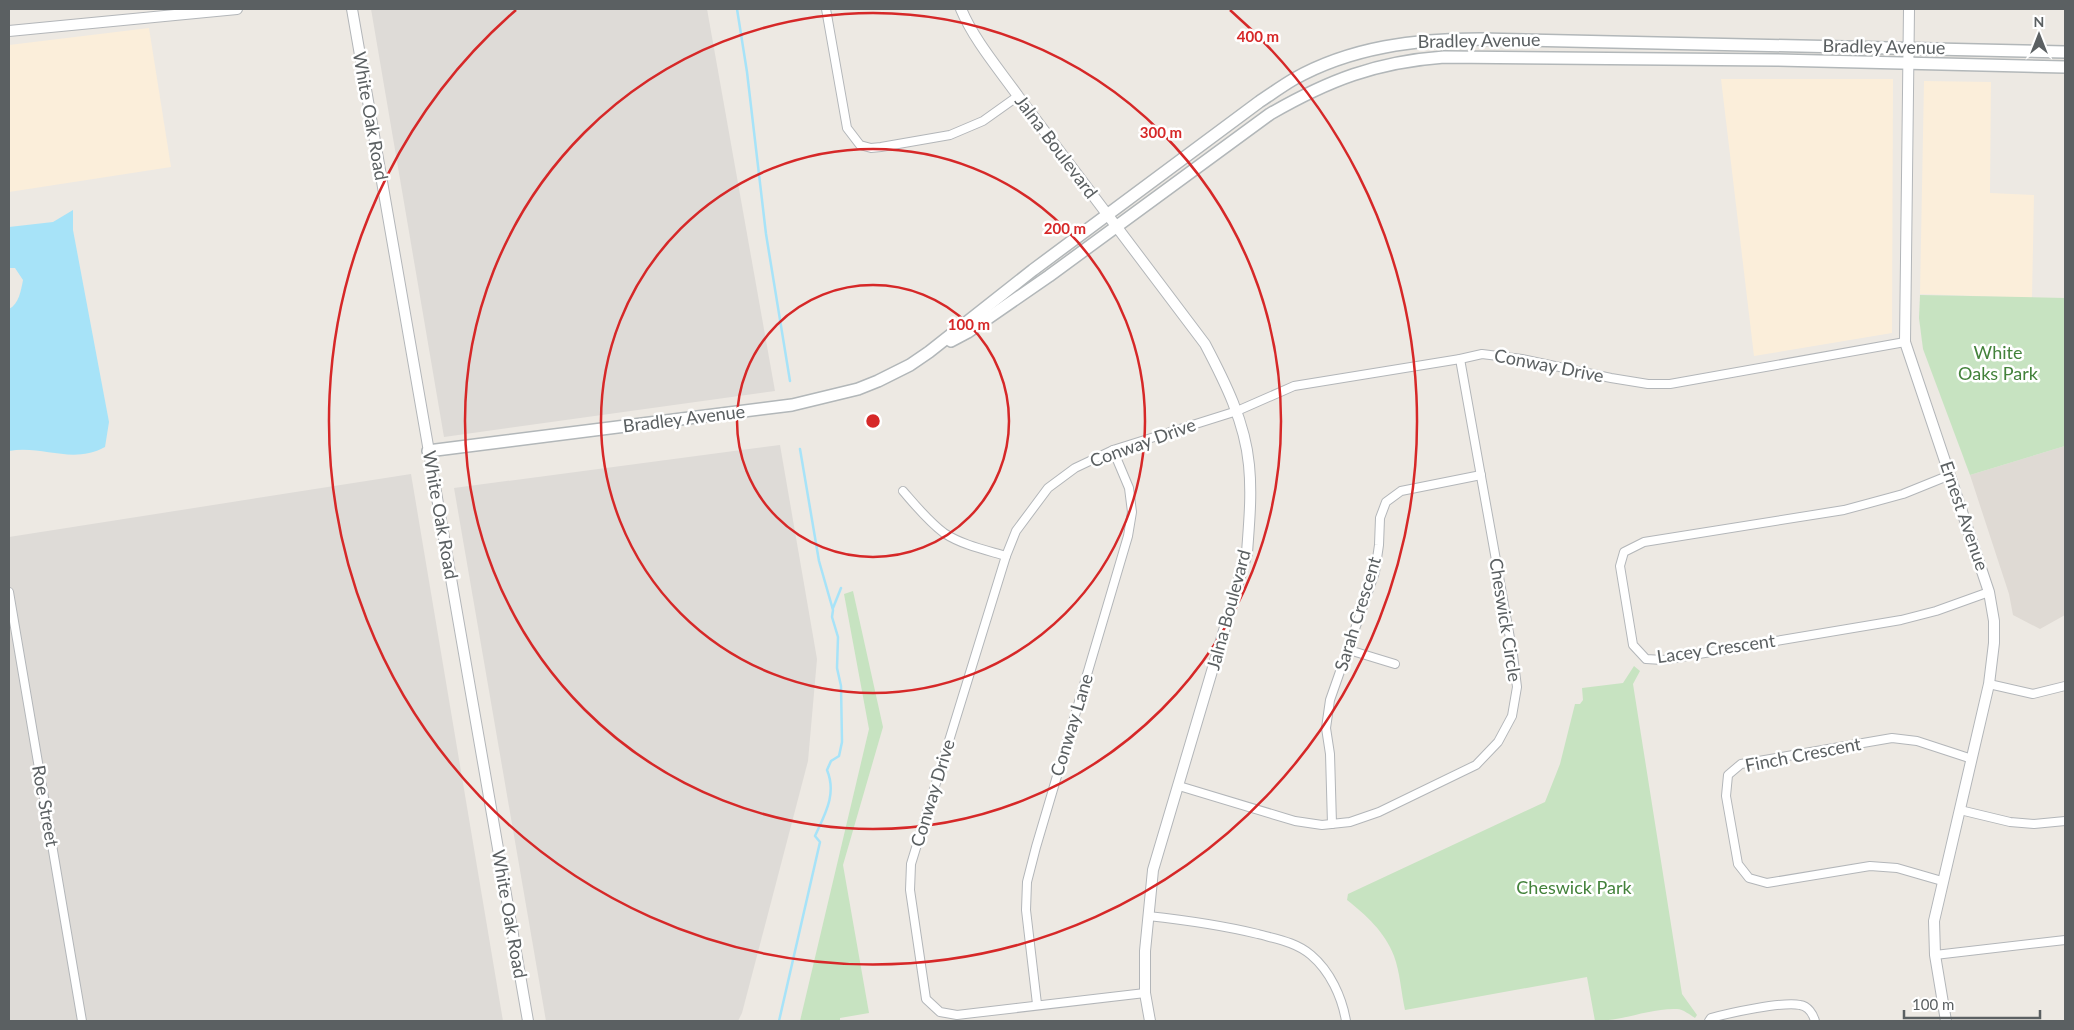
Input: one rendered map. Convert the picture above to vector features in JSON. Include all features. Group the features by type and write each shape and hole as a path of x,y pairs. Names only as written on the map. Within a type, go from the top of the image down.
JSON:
{"main road":[{"name":"Bradley Avenue","path":"930,352 1025,276 1259,102 1295,78 1324,65 1372,49 1436,39 1480,39 2065,52"},
{"name":"Bradley Avenue","path":"428,451 813,401 858,389 878,381 968,332 1049,276 1270,114 1339,79 1386,64 1413,59 1444,57 2065,67"}],"street":[{"path":"9,31 237,9"},
{"name":"White Oak Road","path":"352,9 528,1021"},
{"path":"826,9 848,128 860,145 871,148 881,147 950,135 982,121 1018,96"},
{"name":"Jalna Boulevard","path":"961,9 965,19 1018,96 1205,344 1226,382 1237,411 1249,464 1250,508 1247,553 1179,786 1152,870 1145,950 1145,993 1150,1021"},
{"name":"Ernest Avenue","path":"1909,9 1905,342 1990,592 1994,621 1994,643 1989,684 1934,921 1935,955 1946,1021"},
{"name":"Conway Drive","path":"1145,993 1037,1004 957,1015 940,1012 926,999 910,890 911,864 1006,556 1016,531 1048,488 1075,468 1113,450 1237,411 1294,386 1482,354 1522,358 1611,378 1648,384 1670,384 1905,342"},
{"name":"Cheswick Circle","path":"1179,786 1295,821 1322,825 1350,822 1379,812 1476,765 1498,742 1512,716 1516,686 1513,655 1460,359"},
{"name":"Conway Lane","path":"1037,1004 1026,910 1028,882 1036,847 1128,536 1132,512 1128,488 1113,450"},
{"name":"Sarah Crescent","path":"1332,824 1330,754 1326,728 1330,700 1375,572 1380,518 1386,502 1401,491 1481,475"},
{"name":"Lacey Crescent","path":"1950,475 1903,494 1844,510 1644,542 1624,552 1620,566 1633,645 1646,659 1663,660 1901,620 1936,611 1990,592"},
{"path":"902,491 928,520 945,534 965,543 1006,556"},
{"name":"Roe Street","path":"9,592 82,1021"},
{"path":"1349,650 1395,664"},
{"path":"1989,684 2033,694 2065,686"},
{"name":"Finch Crescent","path":"1942,881 1897,868 1870,866 1767,883 1748,878 1738,864 1726,796 1728,775 1741,764 1892,738 1917,741 1972,759"},
{"path":"1960,810 2010,822 2034,824 2065,820"},
{"path":"1148,916 1220,925 1291,942 1310,954 1331,978 1346,1021"},
{"path":"1935,955 2065,940"},
{"path":"1709,1021 1711,1018 1726,1014 1790,1004 1803,1005 1813,1014 1815,1021"}],"shaded area":[{"path":"371,9 707,9 775,391 444,437"},
{"path":"149,28 171,167 9,192 9,45"},
{"path":"1721,79 1893,79 1892,333 1754,356"},
{"path":"1924,81 1991,82 1990,193 2034,195 2032,298 1920,294"},
{"path":"780,445 817,659 808,761 742,1013 738,1021 546,1021 454,488"},
{"path":"2065,446 2065,615 2040,629 2013,615 2009,594 1970,475"},
{"path":"411,474 503,1021 9,1021 9,537"}],"green space":[{"name":"White Oaks Park","path":"1920,295 2065,298 2065,446 1970,475 1923,349 1919,318"},
{"path":"853,591 883,727 843,865 869,1013 840,1018 840,1021 800,1021 869,729 844,594"},
{"name":"Cheswick Park","path":"1634,666 1640,671 1633,684 1682,994 1697,1015 1695,1018 1682,1010 1667,1009 1595,1021 1587,977 1405,1010 1398,969 1390,947 1374,925 1347,900 1348,894 1545,802 1560,764 1575,704 1580,704 1583,700 1582,688 1623,683"}],"water":[{"path":"73,210 73,230 109,422 105,447 93,452 69,455 34,450 9,451 9,309 17,300 23,280 15,268 9,268 9,227 53,222"}],"waterway":[{"path":"737,9 747,72 766,234 790,381"},
{"path":"779,1021 820,842 815,836 829,804 831,787 827,770 831,761 839,756 842,742 841,686 837,668 838,637 832,617 833,610 819,561 800,449"},
{"path":"833,608 841,588"}]}
